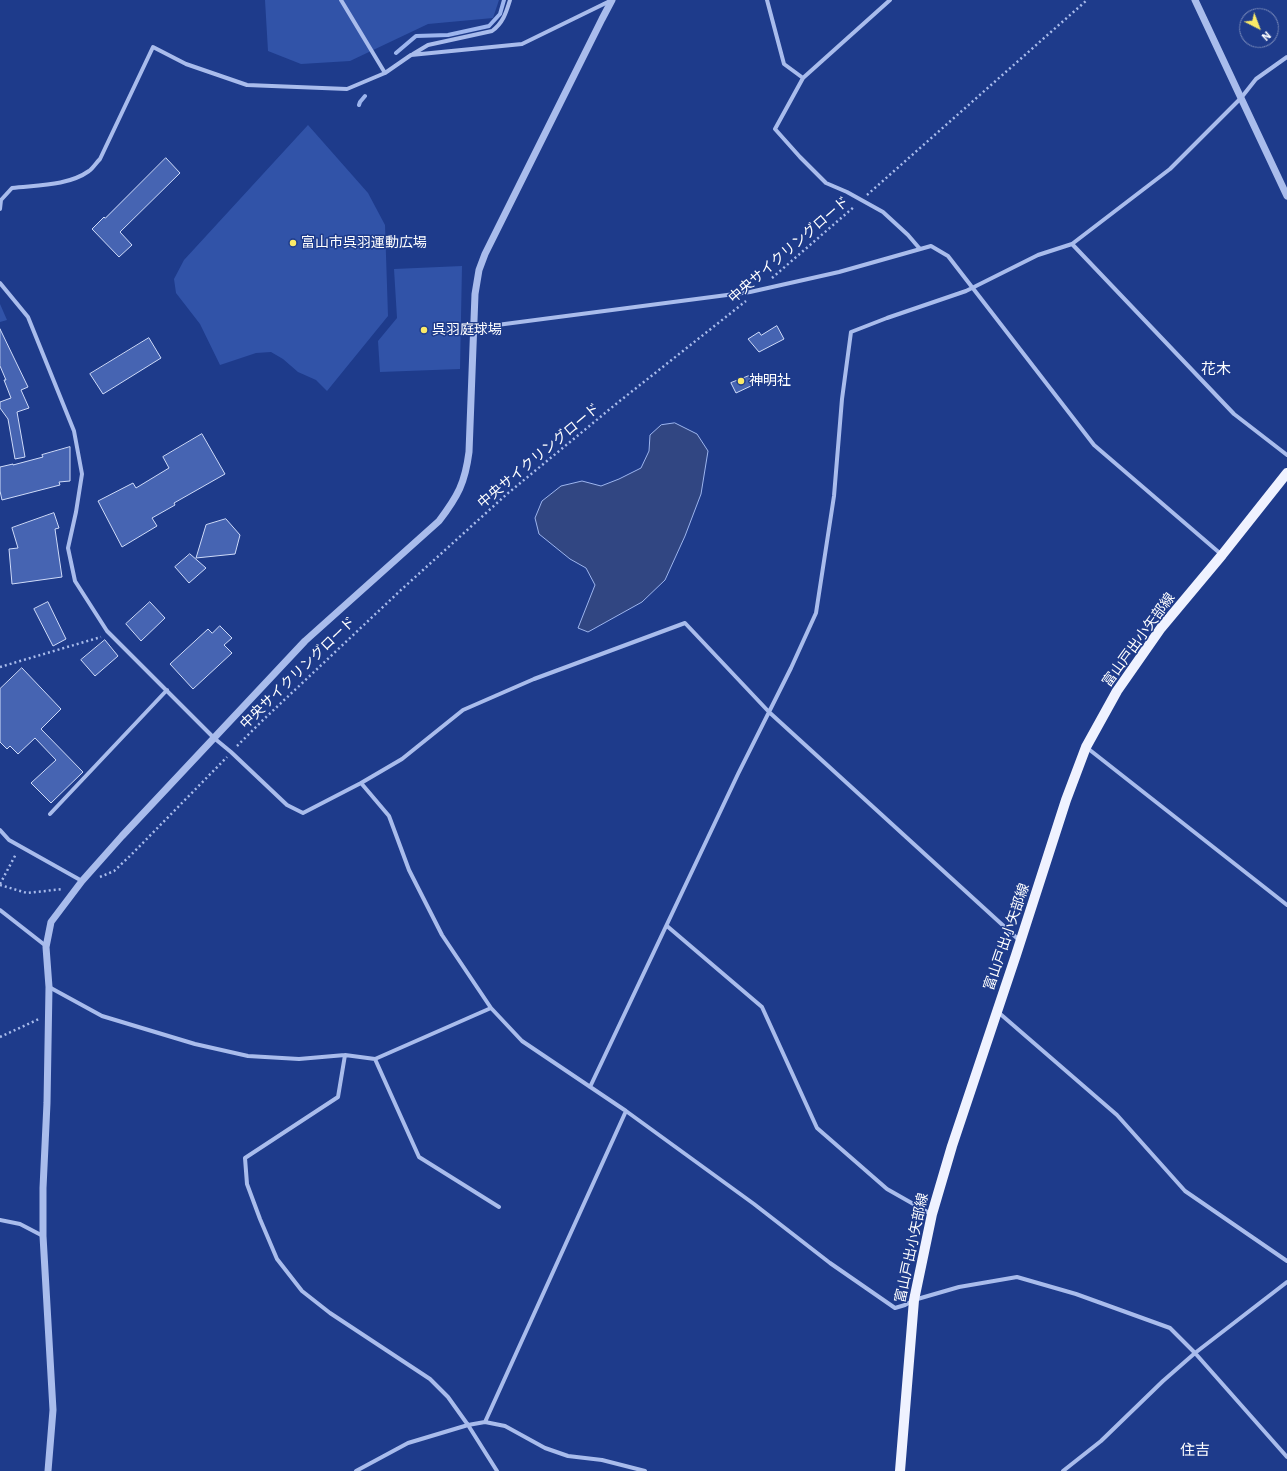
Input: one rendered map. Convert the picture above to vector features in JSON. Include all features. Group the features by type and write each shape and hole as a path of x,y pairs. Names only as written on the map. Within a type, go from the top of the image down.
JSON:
{"main road":[{"name":"富山戸出小矢部線","path":"900,1471 914,1300 932,1214 952,1146 996,1010 1021,941 1066,800 1086,747 1117,691 1157,635 1287,473"}],"street":[{"path":"341,0 385,73"},
{"path":"0,209 1,200 12,188 60,182 75,178 89,170 100,159 153,47 186,64 246,85 347,89 385,73 428,45 492,31 499,25 506,14 510,0"},
{"path":"411,55 522,44 612,0"},
{"path":"48,1471 53,1410 43,1236 43,1188 47,1103 49,987 46,947 51,922 81,883 122,836 305,641 439,521 454,501 463,483 469,452 475,294 479,270 484,254 612,0"},
{"path":"768,0 784,64 804,78"},
{"path":"890,0 804,78 775,129 826,183 883,212 908,234 920,249"},
{"path":"1195,0 1287,196"},
{"path":"590,1087 816,613 834,496 842,399 851,332 966,291 1038,256 1072,244 1170,169 1241,98 1256,79 1287,57"},
{"path":"1072,244 1234,414 1287,455"},
{"path":"474,328 759,290 839,272 931,246 948,256 1094,445 1222,555"},
{"path":"0,283 28,317 74,432 82,474 68,548 75,581 108,631 214,738 287,805 303,813 361,783 402,759 463,710 534,679 685,623 769,712 1021,941"},
{"path":"50,814 167,690"},
{"path":"1086,747 1287,906"},
{"path":"361,783 389,816 409,870 442,935 491,1008 522,1041 626,1111 754,1204 830,1263 895,1308 914,1300 959,1287 1017,1277 1076,1294 1170,1328 1195,1353 1287,1457"},
{"path":"0,830 9,840 81,883"},
{"path":"0,910 46,947"},
{"path":"667,926 762,1007 817,1128 887,1189 932,1214"},
{"path":"49,987 102,1016 195,1044 248,1056 299,1059 345,1055 375,1059 491,1008"},
{"path":"996,1010 1116,1115 1185,1191 1287,1261"},
{"path":"345,1055 338,1097 245,1158 248,1184 260,1219 277,1259 302,1291 330,1313 430,1380 448,1398 468,1425 497,1471"},
{"path":"375,1059 419,1157 499,1206"},
{"path":"485,1422 626,1111"},
{"path":"0,1220 20,1224 43,1236"},
{"path":"1063,1471 1101,1441 1163,1381 1195,1353 1287,1282"},
{"path":"356,1471 408,1443 468,1425 485,1422 506,1426 545,1448 568,1456 602,1460 645,1471"}],"path":[{"name":"中央サイクリングロード","path":"0,884 27,893 63,890 114,871 263,720 402,589 507,494 616,404 737,309 1087,0"},
{"path":"0,667 111,634"},
{"path":"0,884 20,846"},
{"path":"0,1037 48,1014"}],"shaded area":[{"path":"265,0 499,0 493,18 428,24 350,61 301,64 268,51"},
{"name":"富山市呉羽運動広場","path":"308,125 368,193 385,225 388,316 327,391 316,380 298,372 283,359 271,352 256,353 220,365 200,324 176,293 174,279 184,260"},
{"name":"呉羽庭球場","path":"462,266 460,369 380,372 378,341 397,318 394,269"},
{"path":"0,304 7,320 0,322"},
{"path":"675,423 697,434 708,451 701,494 685,536 665,580 642,602 588,632 578,628 595,585 586,568 570,559 539,534 535,518 542,501 561,486 582,481 601,486 641,468 649,451 650,435 661,425"}],"building":[{"path":"166,158 180,173 120,232 132,245 119,257 92,229"},
{"path":"777,326 784,339 759,352 748,339 759,332 761,335"},
{"path":"0,329 28,387 21,390 29,408 17,412 25,457 15,459 8,419 0,408 0,402 11,398 0,366"},
{"path":"149,338 161,358 103,394 90,374"},
{"path":"749,376 753,385 736,393 731,383"},
{"path":"202,434 225,474 174,503 175,505 152,518 157,526 122,547 98,501 133,483 136,488 169,468 163,457"},
{"path":"70,447 70,481 59,482 60,485 2,500 0,491 0,467 43,457 42,455"},
{"path":"54,513 59,528 55,529 62,577 12,584 9,549 18,548 12,528"},
{"path":"226,519 240,535 235,554 196,558 206,525"},
{"path":"190,554 206,568 189,583 175,567"},
{"path":"48,602 66,639 53,646 34,609"},
{"path":"150,602 165,618 141,641 126,624"},
{"path":"220,626 232,638 224,645 232,653 193,689 170,664 208,629 212,633"},
{"path":"105,640 118,656 95,676 81,660"},
{"path":"22,668 61,709 41,729 83,772 51,803 31,783 56,760 35,738 18,754 10,746 7,749 0,742 0,689"}],"waterway":[{"path":"396,53 416,36 448,35 489,26 500,14 504,0"},
{"path":"359,105 365,96"}],"place":[{"name":"富山市呉羽運動広場","path":"293,243"},
{"name":"呉羽庭球場","path":"424,330"},
{"name":"神明社","path":"741,381"}],"district":[{"name":"花木","path":"1216,370"},
{"name":"住吉","path":"1195,1451"}]}
